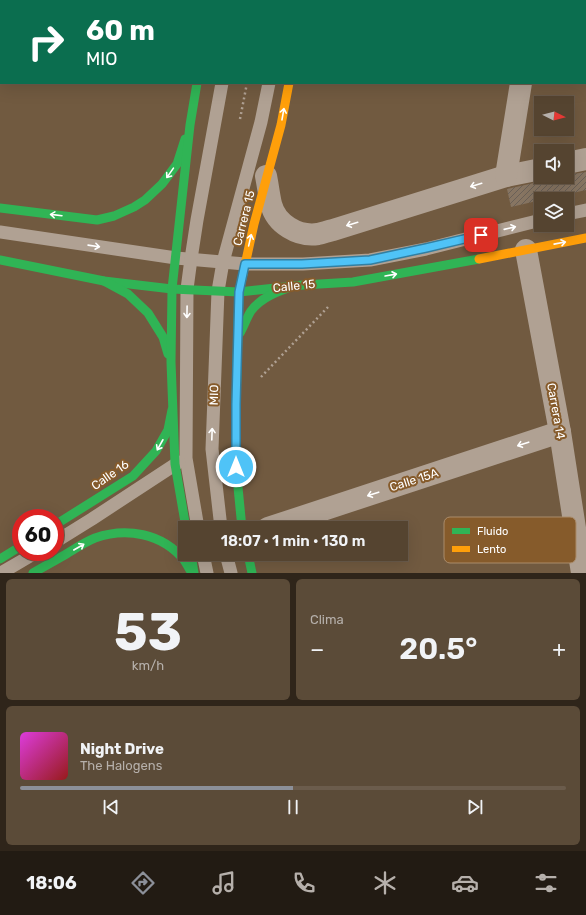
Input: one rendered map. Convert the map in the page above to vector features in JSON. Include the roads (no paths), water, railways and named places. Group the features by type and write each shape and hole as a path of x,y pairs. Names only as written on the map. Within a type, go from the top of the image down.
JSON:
{"main road":[{"path":"185,521 180,461 173,409 171,362 172,289 190,125 197,84"},
{"name":"Carrera 15","path":"241,521 236,467 239,292 266,176 281,125 289,84"},
{"path":"0,208 97,220 121,213 145,200 162,184 177,164 190,125"},
{"name":"Calle 15","path":"0,260 104,281 172,289 239,292 303,285 353,282 586,238"},
{"path":"104,281 128,294 148,313 162,337 171,362"},
{"path":"238,336 252,309 269,296 294,286"},
{"name":"Calle 16","path":"64,519 133,476 156,451 168,430 173,409"},
{"path":"33,573 94,539 112,533 129,532 153,537 162,541 174,550 188,565 193,573"},
{"path":"0,559 12,552"},
{"path":"192,561 193,573"},
{"path":"249,561 252,573"}],"street":[{"path":"506,176 521,84"},
{"path":"574,162 586,159"},
{"path":"266,176 271,206 278,219 289,228 302,233 317,234 506,176 534,170"},
{"name":"Carrera 14","path":"526,250 560,432 573,517"},
{"name":"Calle 15A","path":"289,521 560,432"},
{"name":"Carrera 14","path":"576,535 582,573"}],"lane":[{"path":"196,521 180,461 187,289 222,84"},
{"name":"MIO","path":"221,521 212,449 218,291 223,262 261,122 269,84"},
{"path":"574,213 586,210"},
{"path":"0,232 176,258 245,264 302,264 370,260 534,222"},
{"path":"64,536 180,461"},
{"path":"1,573 22,561"},
{"path":"204,561 207,573"},
{"path":"228,561 231,573"}]}
